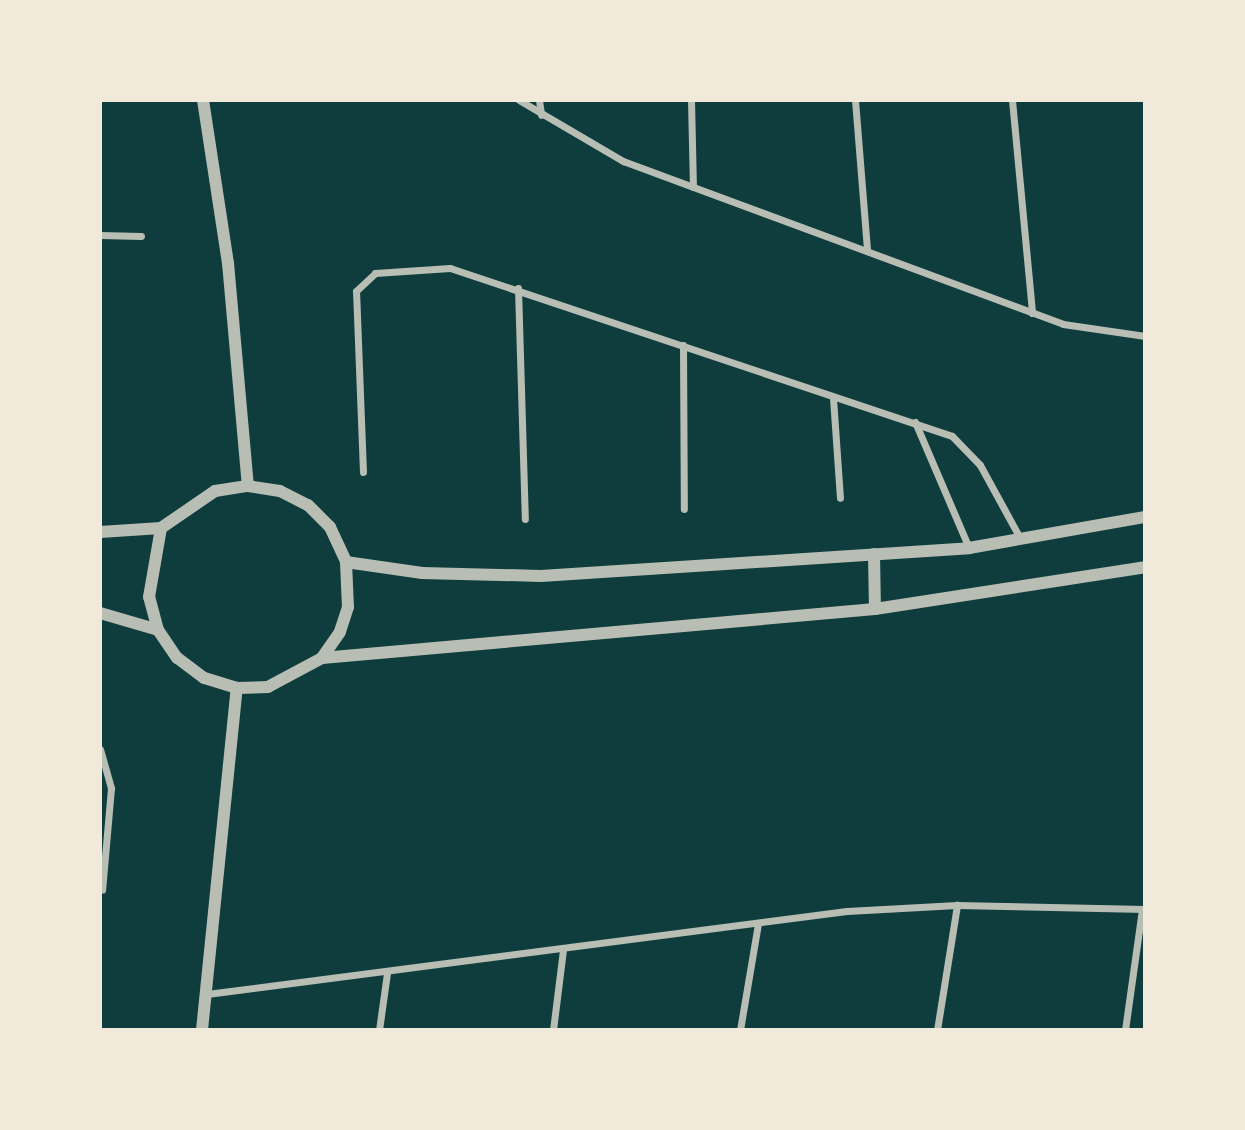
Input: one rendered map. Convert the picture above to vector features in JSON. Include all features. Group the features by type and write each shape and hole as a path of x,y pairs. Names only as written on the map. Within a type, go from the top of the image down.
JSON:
{"street":[{"path":"203,100 228,263 248,486"},
{"path":"519,100 612,155 693,187 867,249 1031,313 1089,331 1145,336"},
{"path":"540,100 541,115"},
{"path":"691,100 693,187"},
{"path":"855,100 867,249"},
{"path":"1012,100 1031,313"},
{"path":"100,235 141,236"},
{"path":"363,472 356,305 362,282 375,273 426,267 471,272 833,398 915,422 968,447 1021,540"},
{"path":"518,288 524,519"},
{"path":"683,345 684,509"},
{"path":"833,398 840,498"},
{"path":"915,422 969,548"},
{"path":"100,532 161,528 215,491 248,486 308,505 330,527 346,562 348,607 322,658"},
{"path":"346,562 422,573 541,576 969,548 1145,517"},
{"path":"161,528 149,597 158,630 195,671 237,688 278,683 322,658 875,609 1145,567"},
{"path":"874,554 875,609"},
{"path":"100,613 158,630"},
{"path":"202,1030 237,688"},
{"path":"100,748 111,788 102,890"},
{"path":"207,994 387,973 758,923 957,905 1144,909 1125,1030"},
{"path":"937,1030 957,905"},
{"path":"740,1030 758,923"},
{"path":"553,1030 563,950"},
{"path":"379,1030 387,973"}]}
